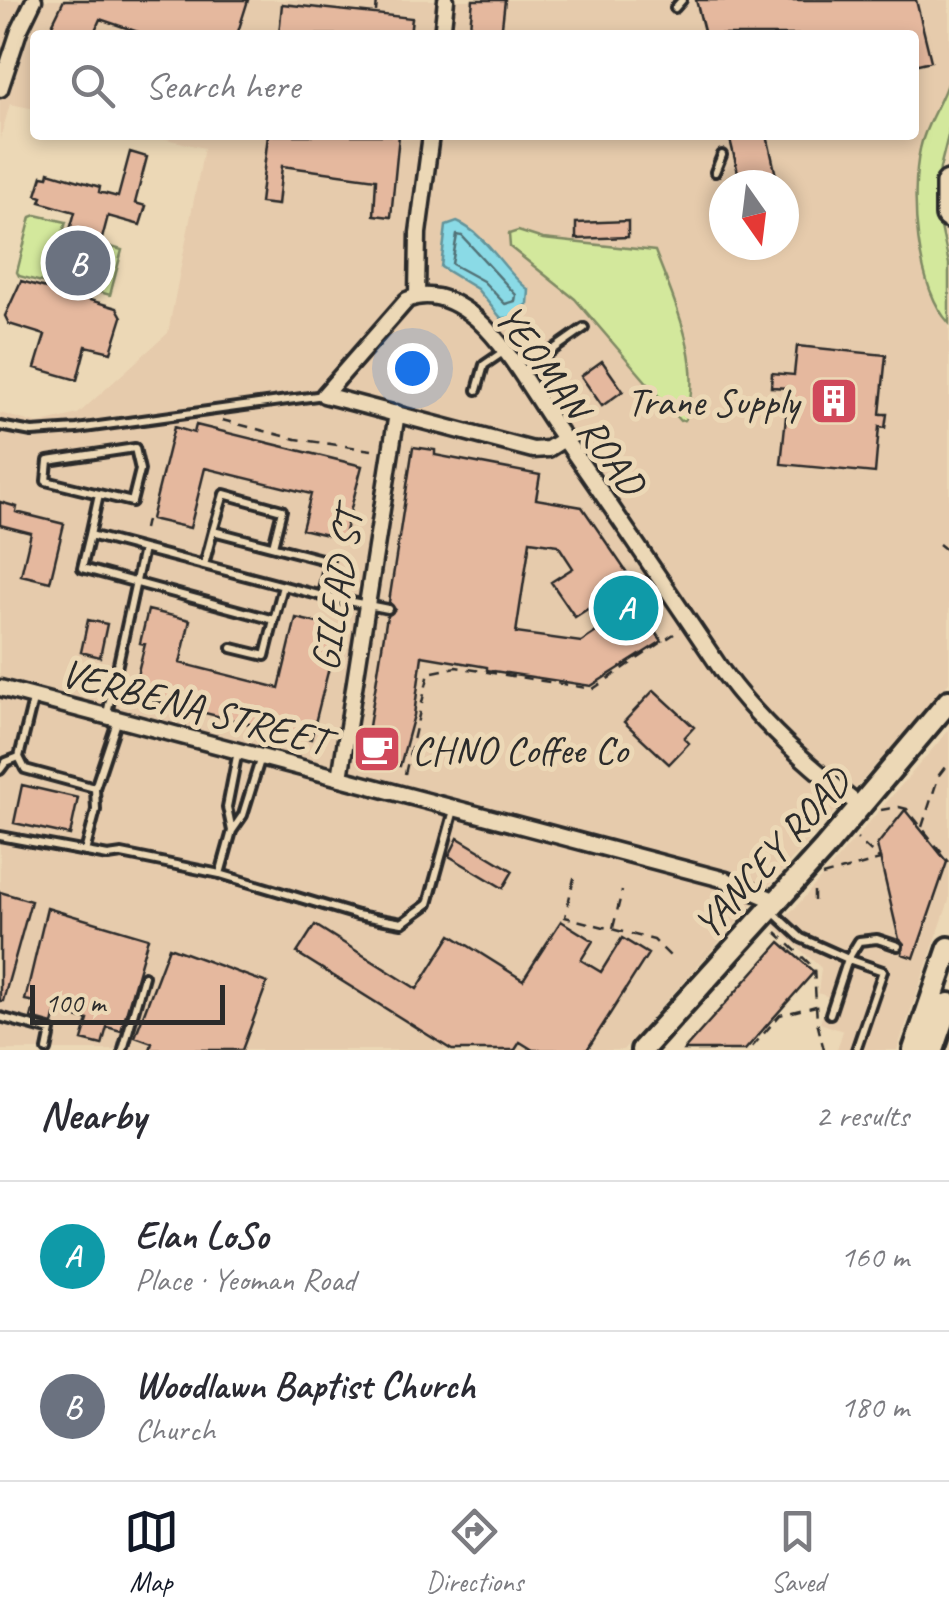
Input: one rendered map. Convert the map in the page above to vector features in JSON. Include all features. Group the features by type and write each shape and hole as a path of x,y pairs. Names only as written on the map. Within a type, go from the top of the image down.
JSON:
{"highway":[{"path":"949,184 949,215"}],"street":[{"path":"0,89 34,0"},
{"path":"443,30 446,0"},
{"path":"430,140 418,234 417,296 396,311 324,395 533,450 548,449 564,439"},
{"name":"YEOMAN ROAD","path":"417,296 434,296 466,310 493,336 744,700 790,749 870,808"},
{"name":"GILEAD ST","path":"340,778 397,413"},
{"name":"VERBENA STREET","path":"0,688 726,880 773,905"},
{"name":"YANCEY ROAD","path":"642,1050 773,905 870,808 949,700"},
{"path":"914,1050 949,948"},
{"path":"933,1050 949,1004"}],"lane":[{"path":"675,8 682,0"},
{"path":"716,170 722,155"},
{"path":"519,374 584,328"},
{"path":"477,390 484,365 504,351"},
{"path":"0,426 32,432 77,429 324,395"},
{"path":"136,448 140,470 132,502 99,494 46,481 48,461 136,448"},
{"path":"99,494 82,568 274,620"},
{"path":"204,565 224,494 282,510 273,546"},
{"path":"213,531 329,561 322,596"},
{"path":"90,535 388,610"},
{"path":"85,852 143,549"},
{"path":"232,648 265,656 283,586"},
{"path":"34,696 19,757 25,769 96,788"},
{"path":"232,831 227,807 238,749"},
{"path":"220,874 232,831 243,815 262,756"},
{"path":"0,770 6,762 19,757"},
{"path":"0,836 108,856 122,854 220,874 357,915 402,923 428,904 454,808"},
{"path":"773,905 801,938 883,971 856,1050"},
{"path":"830,1014 848,959 859,941 868,938 898,946"},
{"path":"123,1050 144,976"},
{"path":"0,1016 51,1031 47,1050"}],"path":[{"path":"376,0 376,12"},
{"path":"218,419 296,440 372,450"},
{"path":"144,529 146,520"},
{"path":"939,544 949,552"},
{"path":"404,774 429,673 456,667 593,689 674,634"},
{"path":"922,828 939,775 949,762"},
{"path":"870,808 904,807 949,862"},
{"path":"814,901 814,880 880,860 852,835"},
{"path":"574,878 565,916 654,940 672,958"},
{"path":"613,930 622,891"},
{"path":"776,932 814,968 817,1022 824,1050"},
{"path":"752,1047 780,1015 817,1006"}],"shaded area":[{"path":"0,0 949,0 949,77 944,97 931,118 917,171 922,260 942,315 949,323 949,683 623,1050 0,1050 0,413 38,424 78,414 168,333 204,148 171,140 919,140 919,30 30,30 30,108 10,104 0,139"},
{"path":"949,730 949,901 897,1050 837,1050 843,1031 820,1023 829,997 818,993 821,968 773,925 795,908"}],"green space":[{"path":"949,77 949,132 936,204 949,264 949,323 929,287 923,264 916,191 922,139"},
{"path":"31,217 66,222 49,284 19,276 17,272"},
{"path":"518,231 543,239 655,251 679,313 690,356 692,378 685,420 680,421 575,299 510,247 509,234"},
{"path":"101,244 122,250 110,295 89,289"}],"water":[{"path":"457,222 477,235 529,290 528,304 509,318 501,318 477,289 441,267 446,226"}],"building":[{"path":"64,0 248,0 239,30 132,30 100,19 95,30 49,30"},
{"path":"473,0 505,0 502,30 470,30"},
{"path":"696,0 916,0 931,61 919,64 919,30 704,30"},
{"path":"282,4 412,18 411,30 279,30"},
{"path":"267,140 399,140 391,217 374,215 376,179 282,166 278,205 260,203"},
{"path":"730,140 768,140 775,170 737,170"},
{"path":"130,152 147,157 135,203 146,206 140,225 108,216 86,299 117,308 122,317 111,352 86,346 77,380 35,368 45,335 9,324 5,316 21,281 53,290 75,212 40,202 42,197 36,195 42,176 48,177 49,172 100,187 99,192 118,197"},
{"path":"628,221 628,237 576,239 576,223"},
{"name":"Trane Supply","path":"797,346 886,355 880,414 887,414 885,428 879,427 875,473 781,464 789,388 771,387 772,373 794,375"},
{"path":"602,361 623,391 602,406 581,376"},
{"path":"196,425 362,466 343,539 302,529 311,494 205,468 190,528 151,519 174,427 194,433"},
{"path":"413,447 435,450 435,455 540,475 536,499 582,507 658,618 650,624 662,641 591,686 422,656 414,715 400,766 364,757 387,616 395,609 389,602","holes":["530,541 558,545 573,568 551,582 575,617 597,603 610,623 581,642 516,633"]},
{"path":"0,502 17,507 16,512 64,524 50,582 21,575 31,533 0,525"},
{"path":"148,610 190,620 180,663 279,688 296,618 339,628 311,739 132,695 145,644 140,643"},
{"path":"88,620 107,624 100,657 81,652"},
{"path":"654,690 694,727 684,738 689,743 669,764 624,722"},
{"path":"22,785 78,798 70,835 14,823"},
{"path":"905,810 947,862 914,958 902,954 904,944 899,939 877,845"},
{"path":"458,838 513,871 503,888 449,856"},
{"path":"0,892 31,901 3,1001 0,1001"},
{"path":"47,908 148,938 121,1031 107,1027 102,1045 82,1040 88,1020 56,1012 53,1024 31,1018 35,1002 25,1000"},
{"path":"561,921 593,941 581,960 601,972 622,938 648,954 587,1050 533,1050 520,1042 515,1050 452,1050 297,953 315,925 417,989 451,935 523,980"},
{"path":"780,942 814,972 745,1050 684,1050"},
{"path":"169,947 267,983 242,1050 150,1050 152,1043 135,1037"}],"place":[{"name":"Woodlawn Baptist Church","path":"78,263"},
{"name":"Trane Supply","path":"834,401"},
{"name":"Elan LoSo","path":"626,608"},
{"name":"CHNO Coffee Co","path":"377,749"}]}
